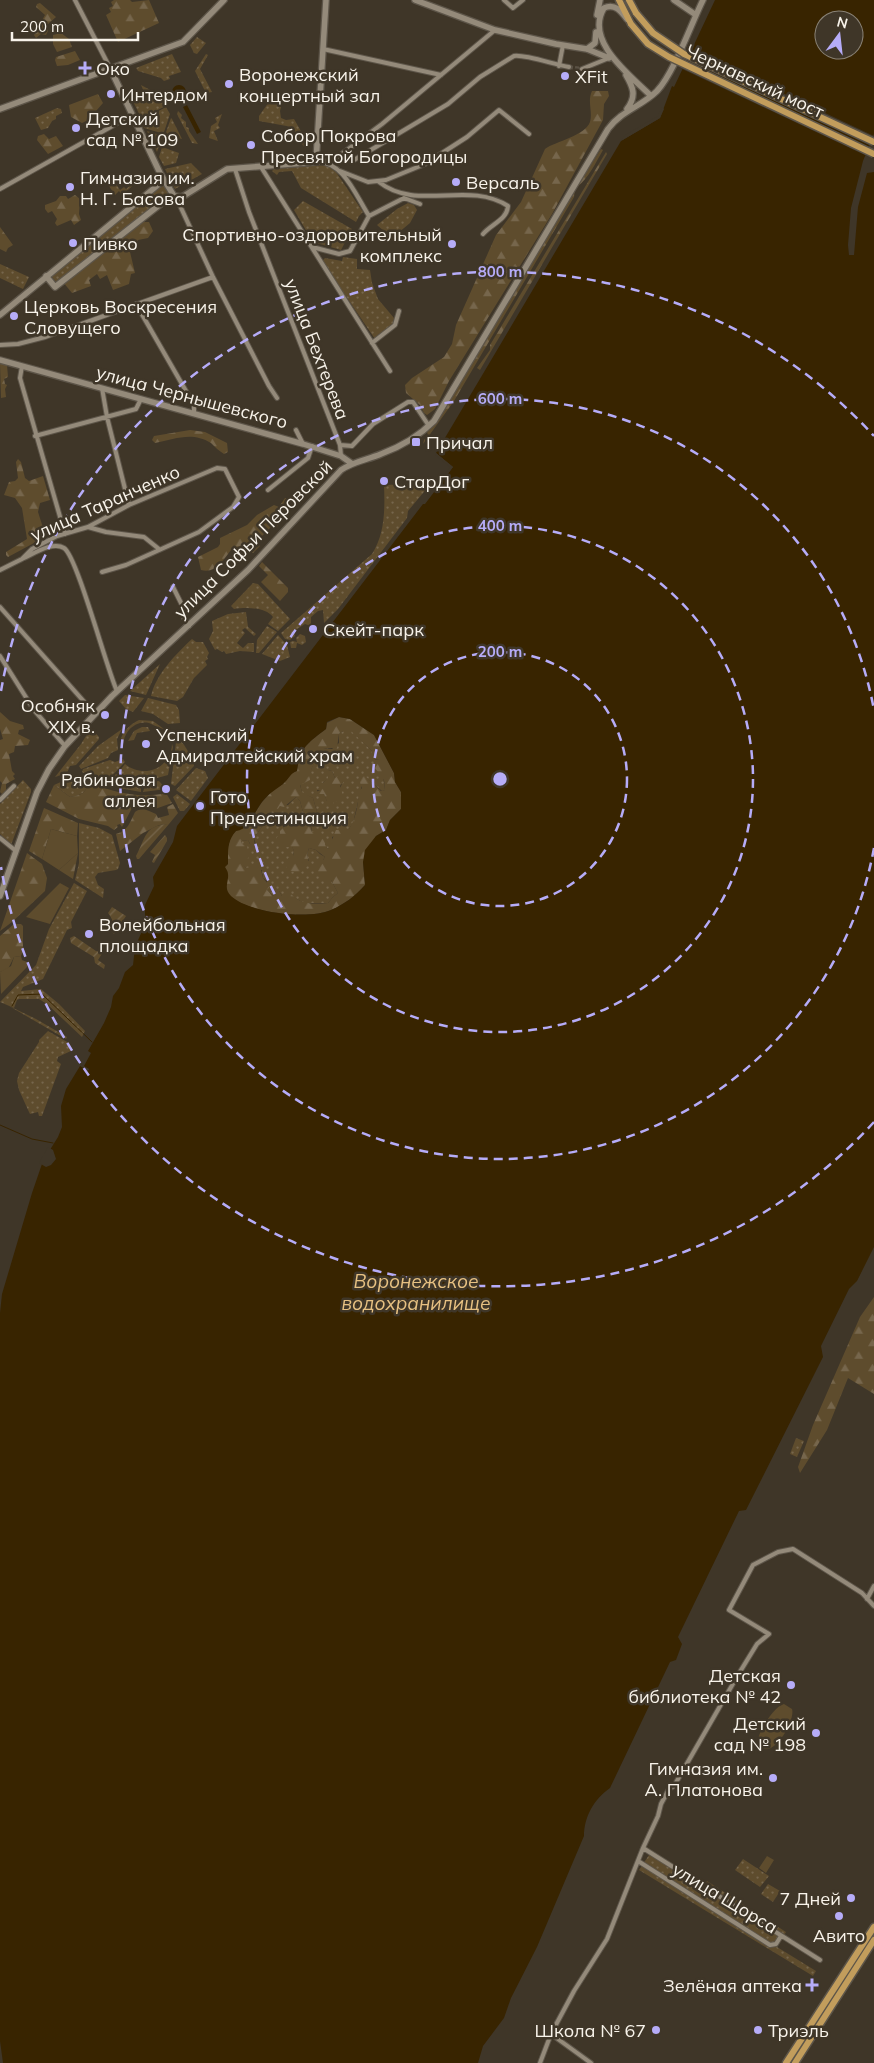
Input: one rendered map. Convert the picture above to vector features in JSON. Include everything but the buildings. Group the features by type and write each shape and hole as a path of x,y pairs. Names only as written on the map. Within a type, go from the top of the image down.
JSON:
{"main road":[{"name":"Чернавский мост","path":"619,0 631,24 648,44 668,57 874,154"},
{"name":"Чернавский мост","path":"630,1 636,13 653,33 673,48 874,142"},
{"path":"786,2063 874,1927"},
{"path":"794,2063 874,1940"}],"street":[{"path":"75,0 213,277 277,398"},
{"path":"0,109 183,42 224,0"},
{"path":"316,162 326,0"},
{"path":"414,0 495,30 587,49 609,58"},
{"path":"504,0 513,8 523,0"},
{"path":"587,49 595,43 600,0"},
{"path":"674,0 697,14"},
{"path":"679,0 697,14"},
{"name":"улица Софьи Перовской","path":"0,896 41,783 65,746 117,691 248,570 320,491 351,463 380,455 412,438 429,426 443,408 608,129 623,114 657,91 668,75 703,0"},
{"path":"631,24 617,8 610,6 604,8 599,24 602,46 650,96"},
{"path":"46,276 55,287 174,196 182,197 224,170 325,161 339,156 382,124 495,30"},
{"path":"596,34 609,58 650,96"},
{"path":"559,66 563,45"},
{"path":"587,49 602,46"},
{"path":"323,48 440,75"},
{"path":"339,156 354,160 448,104 480,76 514,56 519,55 569,67"},
{"path":"582,69 609,58"},
{"path":"623,114 632,103 634,92 626,75"},
{"path":"325,161 340,171 368,182 379,182 425,164 467,137 499,110 529,134"},
{"path":"0,189 132,115"},
{"path":"261,167 390,371"},
{"name":"улица Бехтерева","path":"235,169 249,212 340,445 341,456"},
{"path":"340,171 369,216"},
{"path":"0,315 164,180"},
{"path":"379,182 405,195 473,195 496,199 508,206 509,208 498,223 488,227 483,234"},
{"path":"312,247 339,254 350,251 369,216 404,198 420,204"},
{"path":"0,345 18,344 45,337 213,277"},
{"path":"136,304 194,405 194,414"},
{"path":"372,343 395,325 399,311"},
{"name":"улица Чернышевского","path":"0,360 312,446 341,456 351,463"},
{"path":"22,366 20,378 64,534"},
{"path":"102,388 106,417 129,505"},
{"path":"35,436 136,409 141,399"},
{"path":"340,445 352,446 373,424 408,402 413,402 429,426"},
{"path":"296,430 303,444"},
{"path":"268,490 308,458 312,446"},
{"name":"улица Таранченко","path":"0,570 22,559 32,549 58,536 88,527 129,505 218,468 225,468 237,493 238,501 233,507 206,526 170,546 160,548"},
{"path":"88,527 106,532 144,537 160,548 154,553 126,565 102,572"},
{"path":"22,559 50,547 58,546 67,550 84,593 117,691"},
{"path":"173,587 184,609 184,618 189,626"},
{"path":"0,607 95,714"},
{"path":"0,656 34,710 65,746"},
{"path":"0,800 14,786"},
{"path":"0,838 16,851"},
{"path":"540,2063 551,2034 574,1991 607,1939 643,1848 658,1816 660,1804 669,1789 674,1786 711,1719 757,1644 769,1634 729,1610 753,1565 778,1552 793,1549 862,1593 874,1606"},
{"path":"866,1599 874,1586"},
{"path":"643,1848 781,1936"},
{"name":"улица Щорса","path":"638,1861 770,1945 776,1944 781,1936 820,1960"},
{"path":"551,2034 591,2063"}],"green space":[{"path":"114,0 130,0 132,2 149,0 159,23 118,42 106,15 111,12 109,8 113,6 111,2"},
{"path":"40,3 56,17 47,25 48,31 46,35 41,34 36,38 34,35 45,15 36,7"},
{"path":"61,33 69,39 72,47 57,52 53,44 53,35"},
{"path":"197,37 206,43 197,54 194,53 190,45"},
{"path":"75,51 80,60 68,65 57,66 56,57"},
{"path":"172,54 181,72 169,76 170,79 164,81 161,78 138,71 136,68"},
{"path":"206,54 208,55 200,69 212,92 206,93 195,71"},
{"path":"141,85 152,91 159,91 166,106 141,118 132,99 144,92"},
{"path":"280,91 284,96 280,111 281,118 286,120 294,119 302,133 310,138 311,143 308,147 304,147 292,127 259,121 259,116 276,92"},
{"path":"592,91 608,91 609,96 604,104 603,120 552,214 449,381 435,409 427,415 420,405 406,393 405,385 412,378 444,357 452,344 456,325 496,235 521,202 545,149 576,135 587,127 591,118 590,99"},
{"path":"98,94 103,103 90,115 91,119 82,123 71,117 69,105"},
{"path":"166,107 170,114 164,132 161,133 144,128 140,121"},
{"path":"57,108 61,109 62,113 56,116 56,119 52,121 48,128 41,130 35,118"},
{"path":"178,111 198,144 192,143 177,114"},
{"path":"222,114 218,125 220,128 214,131 218,141 209,138 211,126 217,122 215,118"},
{"path":"171,118 182,139 168,135 166,132"},
{"path":"147,131 160,135 162,138 157,152"},
{"path":"44,134 49,139 56,136 63,146 48,154 37,140 38,136"},
{"path":"162,147 179,153 176,163 164,166 159,157"},
{"path":"601,149 603,150 592,170 576,188"},
{"path":"606,152 607,154 480,370 477,368 490,350 490,345"},
{"path":"191,163 202,174 175,189 165,169"},
{"path":"326,165 336,172 363,212 356,222 301,188 292,171 279,172 277,175 272,171 274,169"},
{"path":"121,176 123,178 114,181 120,190 124,187 126,189 143,177 122,195 119,191 115,195 109,186 112,184 111,182 107,183"},
{"path":"164,184 169,194 57,283 51,276 160,185"},
{"path":"575,190 574,197 454,401 423,444 428,435 427,432 444,410"},
{"path":"75,195 80,199 79,214 81,220 74,225 71,220 57,226 55,223 57,219 52,211 48,213 45,205 56,201 60,196 66,196 68,199"},
{"path":"303,201 352,229 341,250 313,242 294,210"},
{"path":"408,203 414,205 417,210 410,223 392,238 377,225"},
{"path":"141,222 149,222 153,231 148,238 138,240 137,249 130,252 135,273 131,274 129,284 113,290 107,275 100,279 97,274 89,280 91,286 72,293 63,282"},
{"path":"0,227 13,245 6,252 0,249"},
{"path":"343,257 357,259 357,269 370,270 372,283 378,299 394,318 393,325 375,339 322,261 325,258 342,261"},
{"path":"0,264 29,277 23,289 0,278"},
{"path":"0,363 7,365 8,377 4,379 7,385 5,389 6,397 1,398"},
{"path":"190,430 205,432 227,443 228,452 224,454 211,443 197,437 183,437 155,443 152,440 154,436"},
{"path":"18,459 21,462 25,478 29,481 43,476 50,500 40,503 38,512 45,534 34,543 8,557 6,552 27,539 22,508 15,498 4,495 9,482 15,481 18,478 16,462"},
{"path":"413,484 422,489 426,486 428,487 408,511 407,518 338,609 324,623 323,610 318,611 311,617 311,626 305,624 294,631 295,636 290,640 285,639 281,633 372,554 382,530 384,485"},
{"path":"285,498 288,498 290,501 280,515 277,528 273,525 256,542 260,546 253,553 231,550 215,568 206,571 201,570 198,557 218,547 220,538 247,525 257,515 274,505 279,507"},
{"path":"262,562 288,588 288,592 280,601 261,582 268,575 259,566"},
{"path":"253,583 258,584 290,619 278,631 268,624 273,617 265,611 250,608 234,609 231,606"},
{"path":"246,612 248,627 256,634 254,636 245,628 242,630 245,633 237,643 243,648 248,643 254,643 254,652 240,651 226,654 224,651 215,650 209,639 213,631 212,621 228,614"},
{"path":"267,626 277,632 259,653 256,653 257,640"},
{"path":"300,634 305,636 306,642 302,645 297,643 296,648 291,648 290,642 297,642 296,638"},
{"path":"278,635 287,645 290,657 280,661 262,654"},
{"path":"192,639 196,642 203,642 209,653 208,659 205,661 207,665 194,678 183,697 177,701 151,696 162,672"},
{"path":"160,664 146,695 130,691"},
{"path":"125,695 144,698 133,712 126,709 119,701"},
{"path":"148,698 176,705 179,710 180,723 168,724 153,714 141,711"},
{"path":"0,712 10,721 23,725 24,729 19,730 18,734 30,740 28,745 15,746 14,752 9,754 15,779 6,784 6,790 3,795 0,792 2,783 0,781 0,740 3,739 0,729"},
{"path":"339,717 350,719 374,735 394,773 395,782 401,792 401,809 390,820 386,830 376,836 363,862 365,885 345,902 321,913 294,914 264,911 239,902 228,893 224,867 228,864 228,847 231,836 248,824 262,802 275,788 283,784 292,773 297,771 300,756 306,746 326,729 327,723","holes":["343,731 351,731 372,751 370,759 380,760 375,768 384,780 385,790 381,791 364,775 360,776 359,780 362,788 359,791 353,821 349,829 336,830 328,849 325,845 325,839 319,832 312,832 309,820 300,822 290,813 282,813 282,816 286,818 287,824 280,831 276,842 285,847 292,847 294,851 293,856 288,858 286,869 299,874 308,864 307,855 309,848 316,850 325,857 323,860 317,861 315,866 317,873 322,880 331,880 338,893 328,903 303,902 291,894 282,896 279,891 276,891 273,896 267,890 269,885 263,878 260,865 246,868 243,865 249,857 247,846 242,844 241,841 248,840 253,849 255,848 254,838 271,814 271,806 277,809 280,806 284,807 296,797 300,801 303,812 315,814 317,812 313,798 302,792 300,785 310,780 312,769 323,754 323,748 337,748 339,734"]},
{"path":"139,720 153,721 164,729 149,723 134,726 127,732 123,747 121,748 121,740 123,740 121,738 124,732"},
{"path":"142,727 148,727 150,731 137,733 134,740 128,741 134,731"},
{"path":"91,728 99,739 76,765 70,766 67,773 55,777 81,744"},
{"path":"122,729 117,739 118,750 111,753 108,758 81,769 79,766 98,746"},
{"path":"351,730 372,751 375,760 381,760 385,790 382,791 364,776 353,823 349,829 332,837 332,844 328,849 312,832 311,825 296,820 294,816 286,818 287,824 283,826 294,851 293,856 309,861 307,855 309,848 316,850 325,857 323,860 327,880 331,880 338,893 328,903 304,903 293,897 282,896 279,891 276,891 273,896 267,890 267,881 263,878 262,870 246,868 242,865 244,861 241,841 248,840 250,844 256,845 254,838 271,814 271,806 288,805 296,797 300,801 303,812 317,812 313,798 302,793 300,784 309,780 313,766 323,754 323,748 332,749 339,743 339,734 343,731","holes":["328,770 332,771 335,778 343,782 332,804 327,801 324,794 318,794 317,790 320,790 320,785 328,779"]},
{"path":"181,740 194,761 194,766 175,786 171,784 176,742"},
{"path":"172,744 168,775 146,781 118,773 125,764 140,771 155,769 167,760"},
{"path":"123,759 125,762 104,784 82,772 83,769 110,760 115,762"},
{"path":"196,768 205,771 208,778 191,801 176,790"},
{"path":"328,770 332,771 335,778 340,775 346,779 340,786 344,799 334,802 330,809 324,794 316,792 320,790 320,782 323,783 328,778"},
{"path":"116,774 123,779 117,787 107,784"},
{"path":"79,777 88,782 84,791 77,796 70,797 54,785 70,778 75,779"},
{"path":"126,778 141,782 141,792 119,788"},
{"path":"23,780 31,789 31,792 11,845 0,834 0,804"},
{"path":"159,781 166,789 143,792 146,782"},
{"path":"88,782 126,794 156,795 166,793 172,803 155,809 136,805 132,808 122,827 120,824 117,825 118,827 114,830 108,826 79,819 46,802 54,785 70,797 82,793 86,789"},
{"path":"177,794 190,804 184,811 180,811 173,797"},
{"path":"173,804 178,813 169,824 159,825 143,833 120,851 116,834 126,828 135,812 140,809 146,810 156,814 158,818 169,815 167,807"},
{"path":"44,808 78,823 77,836 51,829 42,859 29,851"},
{"path":"79,823 99,828 112,835 120,863 118,869 98,873 95,877 98,885 104,889 103,898 75,880 79,863"},
{"path":"169,824 137,859 136,856 144,838 150,830"},
{"path":"51,829 77,836 78,853 59,870 42,859"},
{"path":"165,835 167,841 154,863 152,862 155,855 150,852"},
{"path":"27,853 42,864 47,878 45,891 0,931"},
{"path":"78,853 73,879 59,870"},
{"path":"60,883 69,888 50,924 26,917"},
{"path":"74,883 87,891 71,922 72,928 67,930 43,979 23,987 21,991 41,989 59,1004 85,1031 82,1037 47,1004 39,999 19,999 14,1008 0,1002 36,965 49,929"},
{"path":"112,907 126,916 114,934 110,929 112,920 108,913"},
{"path":"14,924 21,924 23,926 23,951 21,956 14,957 8,969 0,972 0,936"},
{"path":"74,936 96,951 103,952 98,960 105,965 104,969 95,963 94,957 71,943 70,938"},
{"path":"21,956 22,960 27,962 27,967 1,994 0,972 11,966 14,957"},
{"path":"9,1006 36,1019 67,1037 66,1039"},
{"path":"48,1031 69,1043 73,1050 58,1057 57,1061 61,1064 42,1116 39,1116 38,1112 30,1114 17,1081 19,1073 39,1040"},
{"path":"874,1297 874,1394 848,1378 827,1430 800,1473 798,1467 813,1425 860,1317"},
{"path":"796,1438 804,1441 797,1457 790,1454"},
{"path":"784,1704 792,1709 790,1722 776,1745 769,1749 763,1749 758,1744 758,1739 763,1727 775,1710"},
{"path":"651,1852 704,1885 707,1881 786,1932 777,1947 816,1971 813,1976 639,1870"},
{"path":"767,1856 774,1860 766,1873 759,1868"},
{"path":"743,1859 769,1876 760,1887 735,1870"},
{"path":"768,1884 780,1891 773,1902 761,1894"}],"water":[{"name":"Воронежское водохранилище","path":"715,0 874,0 874,134 863,161 851,208 848,245 849,255 854,255 858,207 867,173 874,172 874,1247 857,1281 849,1289 821,1346 823,1357 746,1510 739,1511 678,1637 682,1644 676,1660 670,1662 610,1788 599,1797 588,1815 584,1836 537,1947 511,1998 504,2018 483,2046 478,2063 3,2063 0,2041 0,1313 2,1294 32,1193 43,1161 62,1127 61,1106 66,1089 80,1066 88,1071 89,1069 84,1066 91,1053 88,1051 104,1023 111,1007 113,996 119,988 125,972 133,965 135,947 147,920 145,905 154,886 153,877 173,842 177,826 453,467 436,453 621,141 660,118 672,86 674,87","holes":["339,717 350,719 374,735 394,773 395,782 401,792 401,809 390,820 386,830 376,836 365,850 363,862 365,885 345,902 321,913 279,913 265,911 240,902 231,896 227,888 228,873 225,867 228,864 231,839 236,831 241,830 248,824 267,797 297,771 300,756 306,746 326,729 327,722"]},
{"path":"179,85 184,87 186,92 184,97 179,99 174,97 172,92 174,87"},
{"path":"187,105 201,132 197,134 183,107"}],"pier":[{"path":"689,49 874,136 871,146 685,58"},
{"path":"684,60 871,148 867,156 680,68"},
{"path":"662,107 664,109 660,118 621,141 625,135 658,116"},
{"path":"436,453 453,467 439,486 437,485 450,467 435,455"},
{"path":"48,1147 53,1150 56,1159 51,1165 46,1167 39,1163"}],"waterway":[{"path":"12,1006 18,995 42,994 92,1042"},
{"path":"0,1125 32,1139 53,1143"}],"tunnel":[{"path":"569,67 582,69"}],"place":[{"name":"Око","path":"85,68"},
{"name":"XFit","path":"565,76"},
{"name":"Воронежский концертный зал","path":"229,84"},
{"name":"Интердом","path":"111,94"},
{"name":"Детский сад № 109","path":"76,128"},
{"name":"Собор Покрова Пресвятой Богородицы","path":"251,145"},
{"name":"Версаль","path":"456,182"},
{"name":"Гимназия им. Н. Г. Басова","path":"70,187"},
{"name":"Пивко","path":"73,243"},
{"name":"Спортивно-оздоровительный комплекс","path":"452,244"},
{"name":"Церковь Воскресения Словущего","path":"14,316"},
{"name":"Причал","path":"416,442"},
{"name":"СтарДог","path":"384,481"},
{"name":"Скейт-парк","path":"313,629"},
{"name":"Особняк XIX в.","path":"105,715"},
{"name":"Успенский Адмиралтейский храм","path":"146,744"},
{"name":"Рябиновая аллея","path":"166,789"},
{"name":"Гото Предестинация","path":"200,806"},
{"name":"Волейбольная площадка","path":"89,934"},
{"name":"Детская библиотека № 42","path":"791,1685"},
{"name":"Детский сад № 198","path":"816,1733"},
{"name":"Гимназия им. А. Платонова","path":"773,1778"},
{"name":"7 Дней","path":"851,1898"},
{"name":"Авито","path":"839,1916"},
{"name":"Зелёная аптека","path":"812,1985"},
{"name":"Школа № 67","path":"656,2030"},
{"name":"Триэль","path":"758,2030"}]}
